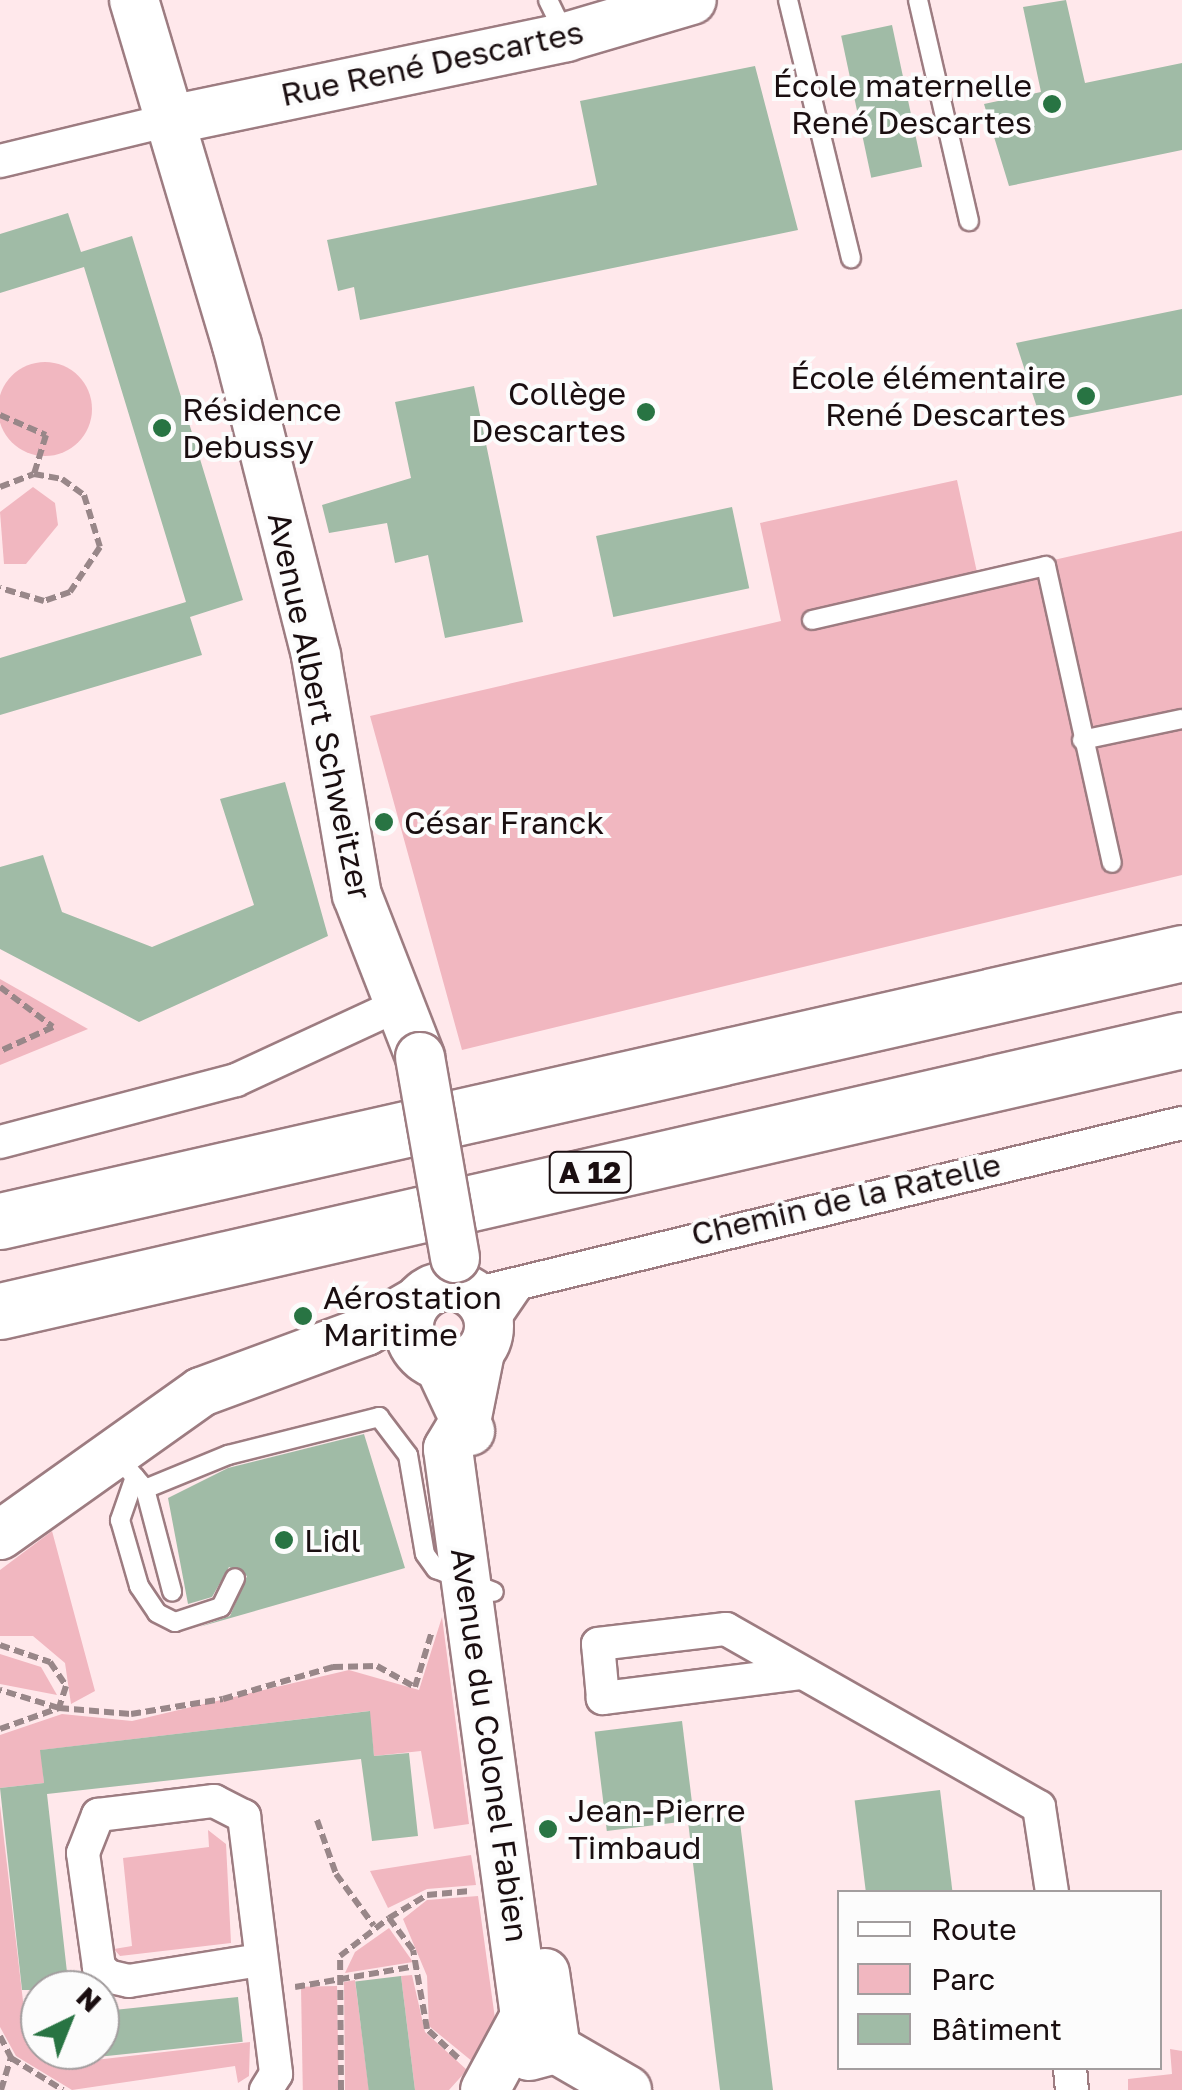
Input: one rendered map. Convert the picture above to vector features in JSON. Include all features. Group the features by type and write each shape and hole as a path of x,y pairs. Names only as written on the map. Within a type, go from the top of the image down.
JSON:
{"highway":[{"path":"0,1221 1182,953"},
{"name":"A 12","path":"0,1311 1182,1040"}],"street":[{"name":"Avenue Albert Schweitzer","path":"134,0 298,583 357,895 409,1060"},
{"name":"Rue René Descartes","path":"170,120 557,19 668,3"},
{"path":"0,162 170,120"},
{"path":"0,1142 236,1080 394,1007"},
{"name":"Avenue du Colonel Fabien","path":"409,1060 467,1417 478,1593 525,2016 492,2083"},
{"name":"Chemin de la Ratelle","path":"447,1308 555,1269 1182,1123"},
{"path":"0,1535 131,1472 253,1367 447,1308"},
{"name":"Avenue du Colonel Fabien","path":"478,1593 556,2049"},
{"path":"802,1673 602,1698 598,1644 726,1630 1039,1807 1052,1890"},
{"path":"260,1960 130,1981 108,1976 83,1853 98,1815 235,1805 266,1993 276,2074 266,2090"},
{"path":"492,2083 556,2049 628,2090"}],"lane":[{"path":"788,0 852,258"},
{"path":"918,0 969,221"},
{"path":"812,620 1046,566 1112,863"},
{"path":"1082,740 1182,720"},
{"path":"131,1472 228,1455 379,1418 408,1455 424,1554 478,1593"},
{"path":"131,1472 120,1520 139,1586 157,1613 175,1622 211,1612 235,1578"},
{"path":"131,1472 172,1590"}],"path":[{"path":"0,415 46,434 34,474"},
{"path":"0,488 34,474 84,495 100,547 70,592 44,601 0,588"},
{"path":"0,987 53,1027 0,1051"},
{"path":"0,1690 58,1708 131,1714 333,1666 377,1666 415,1687 438,1611 478,1593"},
{"path":"0,1645 27,1650 63,1676 58,1708"},
{"path":"0,1729 58,1708"},
{"path":"316,1820 336,1874 374,1926"},
{"path":"341,2090 340,1956 374,1926 427,1895 483,1890 492,1912 513,1911"},
{"path":"389,1918 418,1966 427,2029 492,2083"},
{"path":"266,1993 418,1966"},
{"path":"0,2036 11,2058 63,2090"},
{"path":"1,2090 11,2058"}],"green space":[{"path":"36,363 54,363 71,370 84,383 91,400 91,418 84,435 71,448 54,455 36,455 19,448 6,435 -1,418 -1,400 6,383 19,370"},
{"path":"957,480 978,577 1182,531 1182,875 462,1050 370,716 781,621 760,523"},
{"path":"33,487 55,503 58,525 26,564 4,564 0,512"},
{"path":"0,979 88,1029 0,1065"},
{"path":"52,1531 95,1691 71,1704 65,1663 33,1636 0,1636 0,1570"},
{"path":"442,1617 469,1824 434,1829 421,1751 374,1756 369,1711 41,1750 44,1783 0,1788 0,1735 62,1714 132,1721 349,1670 419,1690"},
{"path":"0,1654 41,1667 57,1695 0,1684"},
{"path":"0,1805 20,1975 20,2058 0,2027"},
{"path":"208,1830 226,1844 231,1943 120,1956 114,1949 132,1946 123,1858 209,1847"},
{"path":"471,1855 476,1885 427,1889 388,1908 370,1871"},
{"path":"478,1896 497,2033 473,2062 429,2026 427,1976 403,1919 427,1900"},
{"path":"389,1928 413,1962 345,1973 355,1952"},
{"path":"412,1975 425,2032 467,2070 449,2090 415,2090 401,1976"},
{"path":"355,1980 369,2090 345,2090 344,1982"},
{"path":"337,1986 339,2090 303,2090 301,1987"},
{"path":"250,2042 249,2076 238,2083 235,2066 72,2090 39,2070 120,2070 120,2057"},
{"path":"1170,2049 1182,2051 1182,2090 1128,2090 1128,2079 1172,2074"}],"building":[{"path":"1066,0 1085,83 1182,63 1182,150 1009,186 984,104 1041,92 1023,7"},
{"path":"892,25 922,167 871,178 841,36"},
{"path":"755,66 798,230 360,320 354,287 338,291 327,240 597,185 580,101"},
{"name":"Résidence Debussy","path":"68,213 81,252 132,236 243,600 190,617 202,655 0,715 0,658 186,602 84,267 0,293 0,234"},
{"path":"1182,309 1182,395 1042,423 1016,343"},
{"path":"474,386 523,622 445,638 428,555 395,563 387,523 329,533 322,505 411,478 395,402"},
{"path":"732,507 749,588 613,617 596,536"},
{"path":"285,782 328,936 139,1022 0,949 0,867 43,855 62,912 152,947 254,905 220,799"},
{"name":"Lidl","path":"364,1434 405,1568 199,1627 230,1616 247,1576 229,1567 212,1597 188,1604 168,1498 228,1468"},
{"path":"370,1711 374,1756 409,1753 418,1836 372,1841 361,1759 47,1794 67,1970 20,1972 0,1788 44,1783 40,1750"},
{"path":"682,1721 694,1820 607,1831 595,1732"},
{"path":"940,1790 952,1890 866,1890 855,1800"},
{"path":"739,1814 773,2090 720,2090 715,2050 688,1821"},
{"path":"401,1976 415,2090 369,2090 355,1982"},
{"path":"238,1997 243,2042 120,2055 120,2009"}],"place":[{"name":"École maternelle René Descartes","path":"1052,104"},
{"name":"École élémentaire René Descartes","path":"1086,396"},
{"name":"Collège Descartes","path":"646,412"},
{"name":"Résidence Debussy","path":"162,428"},
{"name":"César Franck","path":"384,822"},
{"name":"Aérostation Maritime","path":"303,1316"},
{"name":"Lidl","path":"284,1540"},
{"name":"Jean-Pierre Timbaud","path":"548,1829"}]}
